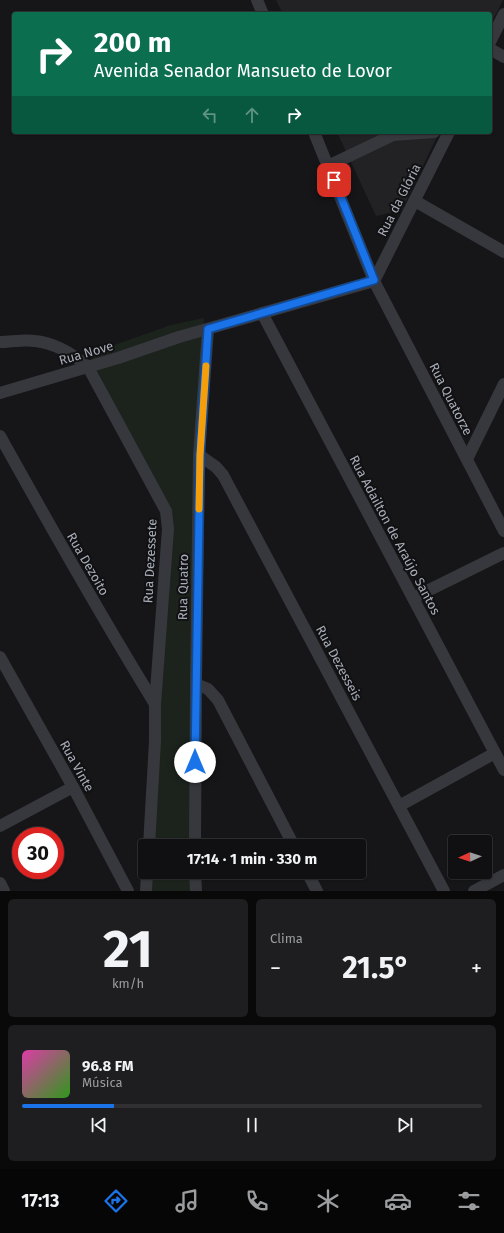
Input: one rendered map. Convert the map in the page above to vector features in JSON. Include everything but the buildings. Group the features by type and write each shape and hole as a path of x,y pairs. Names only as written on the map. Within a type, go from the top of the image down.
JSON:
{"street":[{"path":"257,0 262,12"},
{"path":"492,38 504,14"},
{"path":"492,50 504,57"},
{"name":"Rua Quatorze","path":"315,134 374,280 504,531"},
{"path":"328,166 393,135 407,134"},
{"name":"Rua da Glória","path":"374,280 448,134"},
{"path":"415,201 504,252"},
{"name":"Rua Nove","path":"0,393 118,358 179,337 374,280"},
{"name":"Rua Adailton de Araújo Santos","path":"262,313 504,770"},
{"name":"Rua Quatro","path":"195,839 200,455 208,329"},
{"path":"0,342 35,341 62,349 88,367"},
{"name":"Rua Dezessete","path":"88,367 166,511 168,529 155,704"},
{"path":"467,459 504,384"},
{"name":"Rua Dezoito","path":"0,436 115,640 155,704"},
{"name":"Rua Dezesseis","path":"200,455 216,467 223,476 444,891"},
{"path":"413,598 504,553"},
{"name":"Rua Vinte","path":"0,657 73,787 128,891"},
{"path":"196,684 208,689 218,700 290,839"},
{"path":"149,839 155,741 155,704"},
{"path":"399,806 495,753"},
{"path":"0,826 73,787"},
{"path":"474,891 504,875"},
{"path":"146,891 147,879"},
{"path":"195,879 196,891"},
{"path":"311,879 317,891"},
{"path":"0,883 4,891"}],"shaded area":[{"path":"276,0 503,0 492,22 492,12 282,12"},
{"path":"338,134 438,134 402,210 376,216"},
{"path":"204,318 195,839 151,839 171,517 89,354 171,325"},
{"path":"149,879 194,879 194,891 148,891"}],"slow traffic":[{"path":"199,509 200,455 206,366"}],"route":[{"path":"195,762 200,455 208,329 374,280 334,180"}]}
